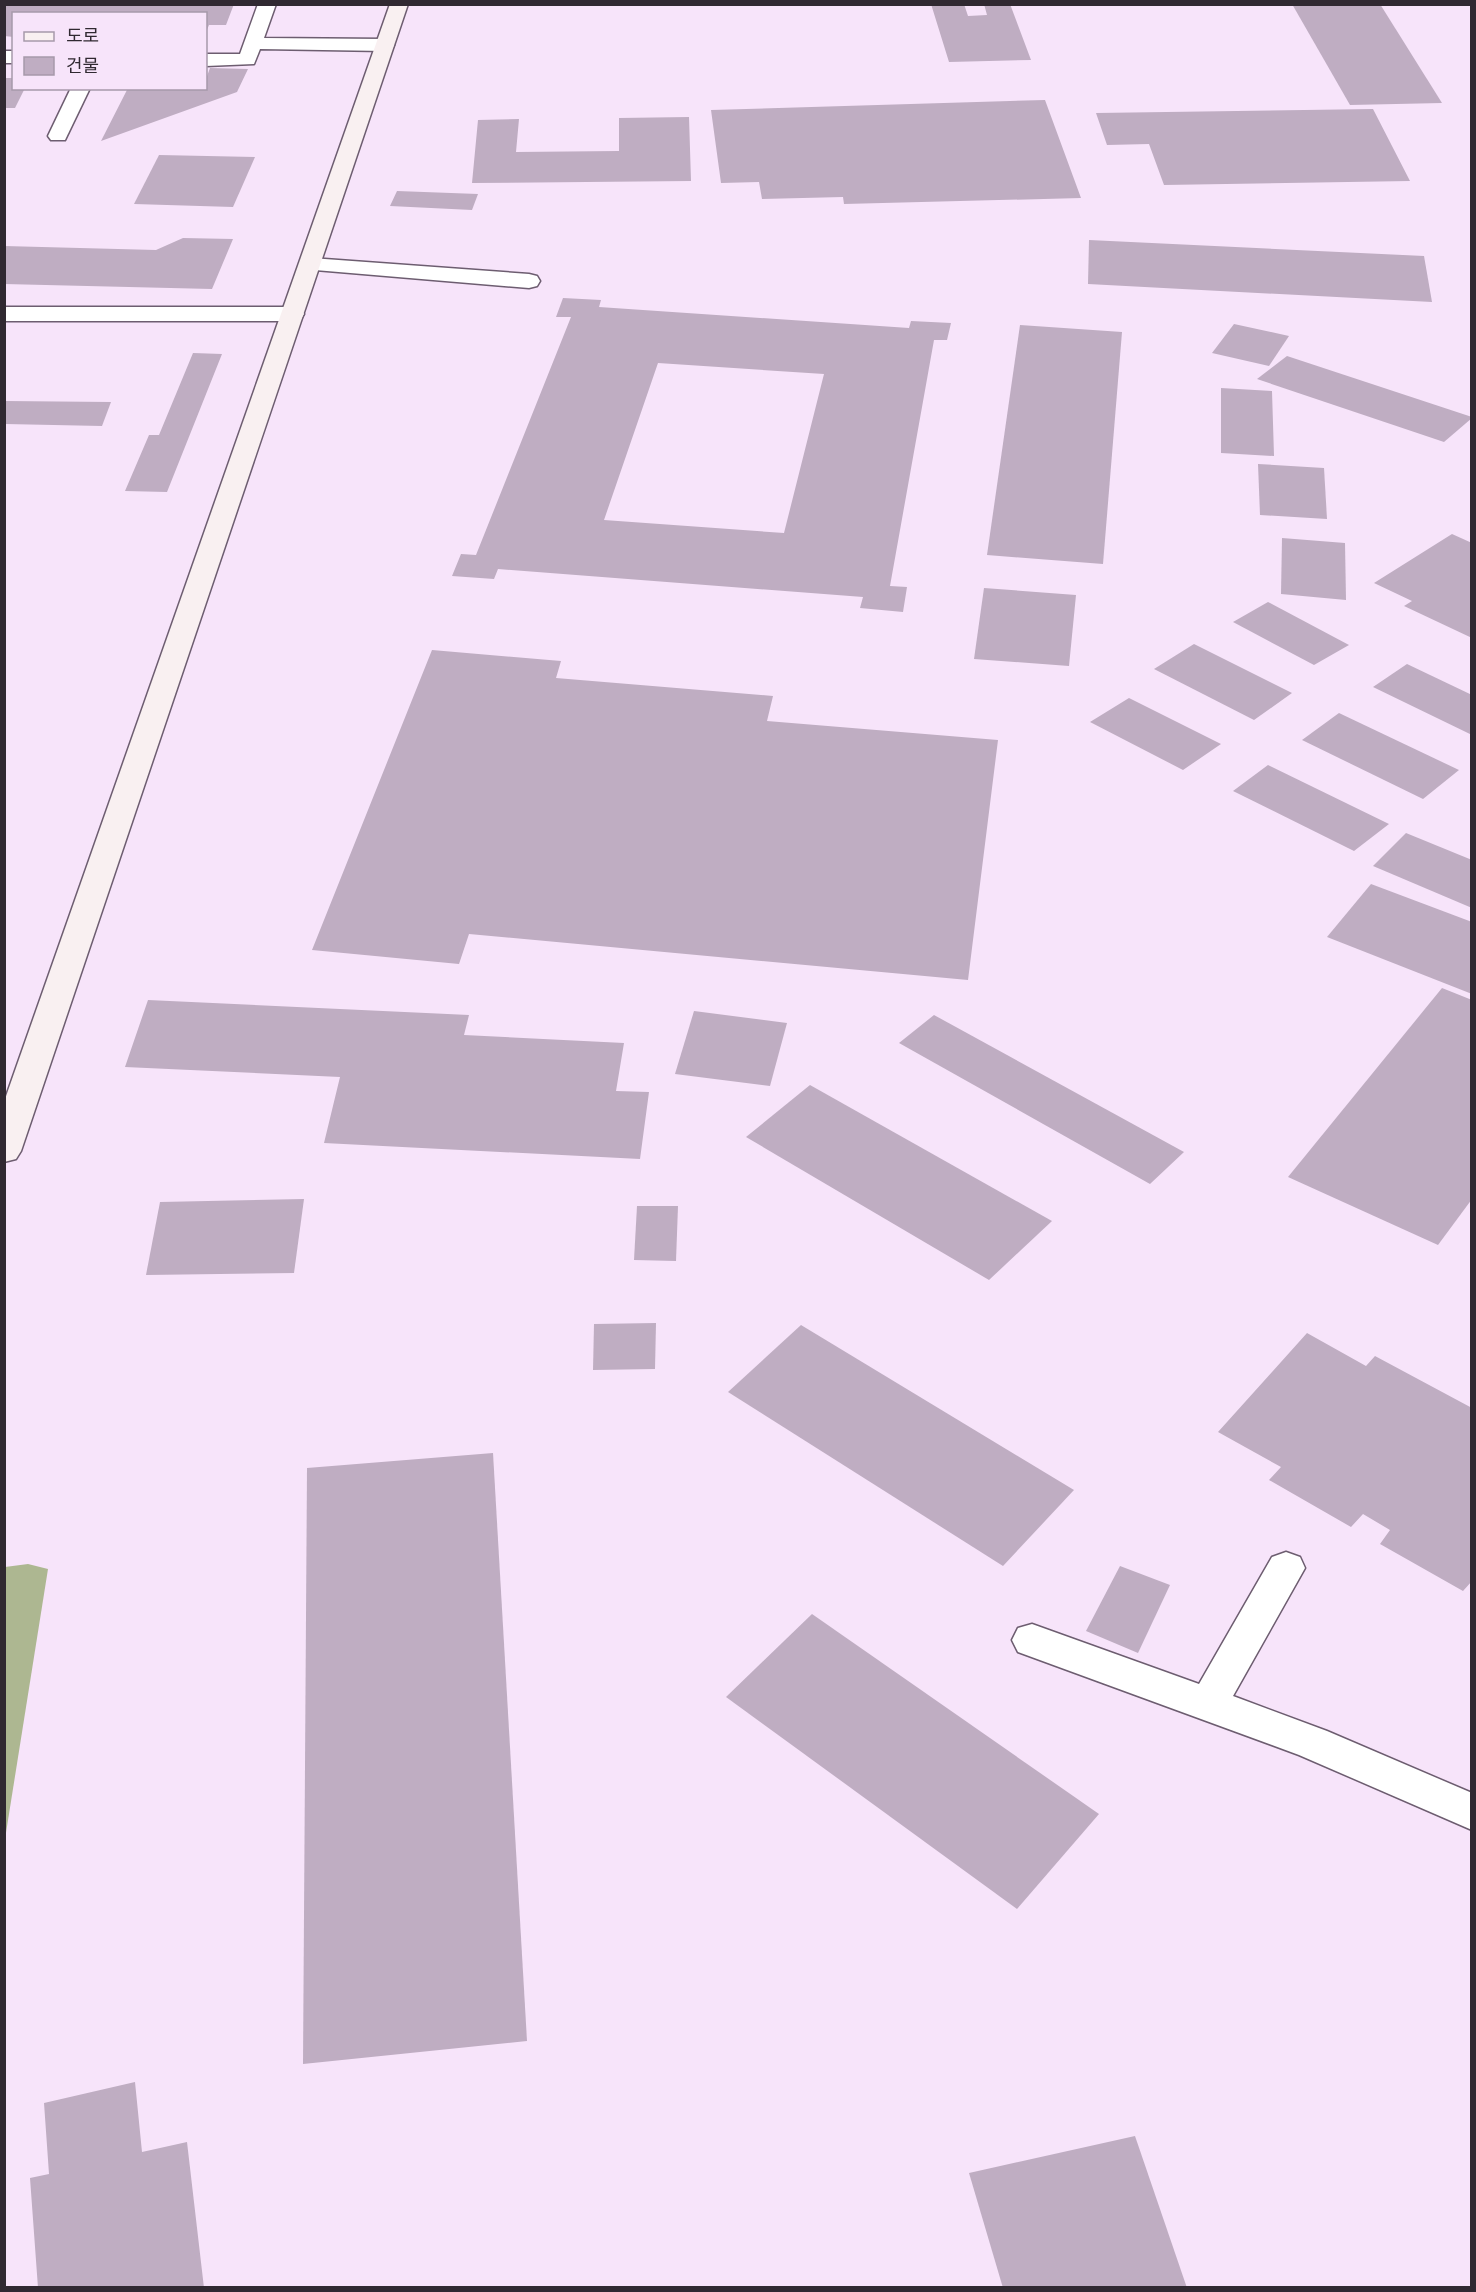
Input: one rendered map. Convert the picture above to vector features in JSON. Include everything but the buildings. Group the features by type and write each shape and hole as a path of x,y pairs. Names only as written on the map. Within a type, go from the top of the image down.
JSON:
{"street":[{"path":"4,1151 399,4"}],"lane":[{"path":"207,60 247,60 267,4"},
{"path":"252,43 385,45"},
{"path":"58,136 80,90"},
{"path":"311,264 529,281"},
{"path":"4,314 293,314"},
{"path":"1208,1704 1286,1568"},
{"path":"1032,1641 1313,1743 1472,1812"}],"green space":[{"path":"28,1564 48,1569 5,1839 5,1567"}]}
